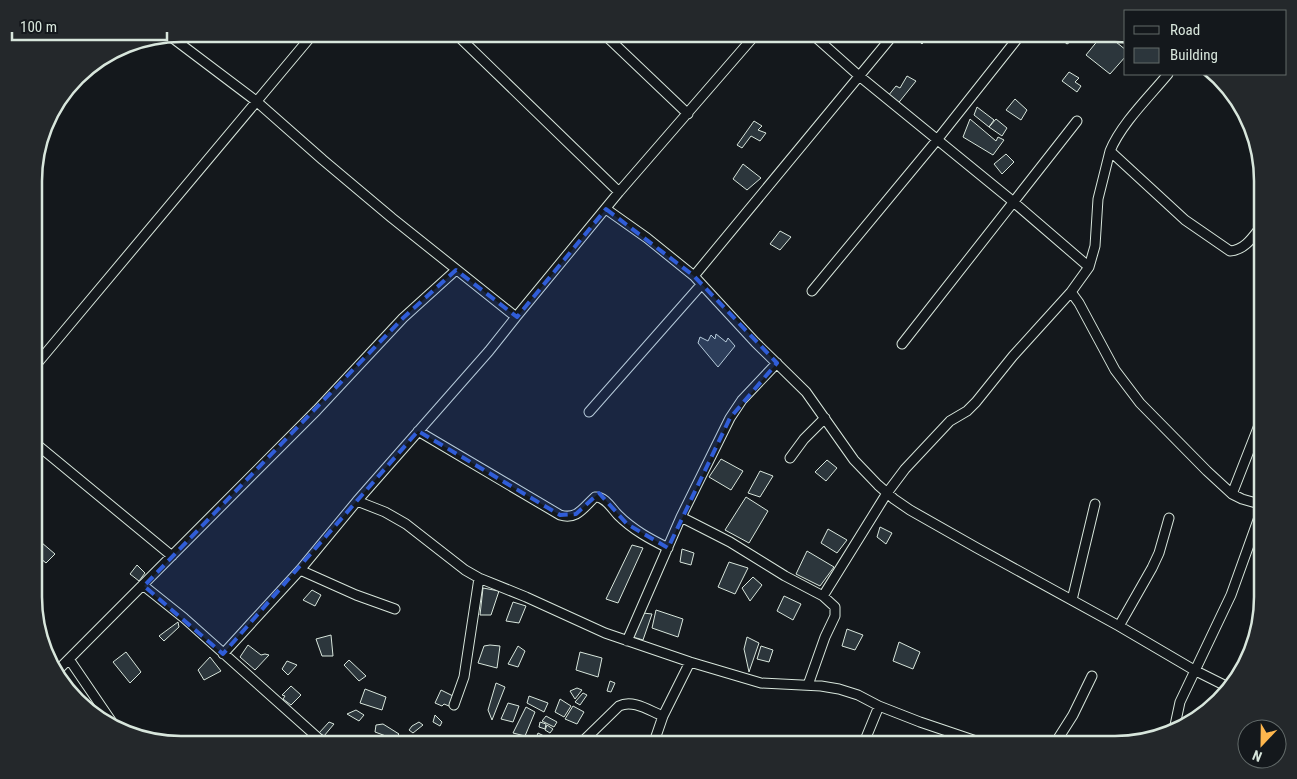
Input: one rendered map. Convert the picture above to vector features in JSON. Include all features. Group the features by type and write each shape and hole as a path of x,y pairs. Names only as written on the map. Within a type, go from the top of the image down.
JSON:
{"street":[{"path":"178,42 256,101 322,160 516,317"},
{"path":"42,357 87,302 151,230 306,42"},
{"path":"464,42 619,192"},
{"path":"612,42 688,114"},
{"path":"223,654 300,570 357,501 489,351 619,192 688,114 745,42"},
{"path":"821,42 858,75 1014,202 1089,267"},
{"path":"694,276 887,42"},
{"path":"812,291 937,140 1015,42"},
{"path":"823,596 887,493 905,470 950,420 967,411 976,402 1089,267 1094,246 1098,199 1114,141 1167,75"},
{"path":"902,344 1077,121"},
{"path":"1110,151 1185,220 1230,251 1237,251 1243,248 1254,235"},
{"path":"606,209 647,238 694,276 806,392 854,460 887,493 910,510 944,530 1224,685"},
{"path":"61,667 144,586 317,410 404,318 456,270"},
{"path":"589,412 701,285"},
{"path":"1070,292 1079,303 1115,370 1140,403 1232,494 1254,503"},
{"path":"626,641 681,518 730,418 742,400 777,363"},
{"path":"790,458 804,439 825,418"},
{"path":"418,431 560,515 569,517 576,514 595,497 603,498 627,524 641,534 668,548"},
{"path":"1232,494 1254,438"},
{"path":"42,449 172,556"},
{"path":"357,501 385,512 406,524 465,570 479,578 497,584 577,621 626,641 761,683 808,685 839,689 959,736"},
{"path":"1072,600 1095,504"},
{"path":"681,518 730,542 785,576 823,596 835,607 835,616 808,685"},
{"path":"1119,626 1159,553 1169,518"},
{"path":"1176,723 1180,702 1231,595 1254,531"},
{"path":"300,570 356,595 395,609"},
{"path":"454,704 464,677 479,578"},
{"path":"144,586 316,736"},
{"path":"69,659 107,715"},
{"path":"656,736 690,662"},
{"path":"1060,736 1073,715 1092,676"},
{"path":"588,736 619,706 626,703 635,704 664,716"},
{"path":"867,736 879,706"}],"highlighted area":[{"path":"606,209 694,276 777,363 730,418 668,548 627,524 599,493 576,514 560,515 418,431 223,654 144,586 403,318 456,270 517,317"}],"building":[{"path":"1097,42 1116,42 1124,48 1124,58 1110,74 1086,55"},
{"path":"1069,72 1079,78 1075,82 1081,86 1077,92 1062,81"},
{"path":"907,76 916,81 896,106 888,96 896,86 900,88"},
{"path":"1015,99 1027,110 1021,120 1006,110"},
{"path":"977,107 994,120 989,127 974,115"},
{"path":"970,119 996,141 998,137 1004,140 993,155 963,137"},
{"path":"996,119 1007,128 1002,136 989,127"},
{"path":"754,121 762,126 758,130 766,133 760,141 751,136 742,148 737,145"},
{"path":"1006,154 1014,162 1002,174 994,164"},
{"path":"743,164 761,178 747,190 733,179"},
{"path":"780,231 791,237 780,250 770,244"},
{"path":"716,334 726,342 728,338 735,346 718,367 698,343 700,337 708,341 711,335 715,339"},
{"path":"721,459 743,471 731,490 709,477"},
{"path":"827,460 837,468 826,481 815,472"},
{"path":"760,471 773,476 760,497 748,493"},
{"path":"746,497 768,511 749,543 725,530"},
{"path":"880,527 892,533 886,544 877,537"},
{"path":"828,529 847,540 837,553 821,543"},
{"path":"42,543 55,554 46,563 42,560"},
{"path":"632,545 643,548 618,603 606,599"},
{"path":"682,549 694,553 691,565 680,562"},
{"path":"807,551 834,567 820,586 796,574"},
{"path":"729,562 748,568 735,594 718,587"},
{"path":"137,565 145,573 139,581 130,574"},
{"path":"753,577 762,585 750,601 742,588"},
{"path":"483,588 499,591 491,615 480,615"},
{"path":"312,590 321,595 315,606 303,600"},
{"path":"784,596 801,604 793,620 777,611"},
{"path":"513,602 526,606 519,623 506,621"},
{"path":"656,610 683,619 678,637 652,628"},
{"path":"643,613 652,614 643,640 633,637"},
{"path":"178,622 179,627 164,641 159,636"},
{"path":"847,629 863,635 855,650 842,646"},
{"path":"331,635 333,656 322,656 316,639"},
{"path":"747,637 759,643 749,672 744,649"},
{"path":"899,642 920,652 913,669 893,661"},
{"path":"248,645 261,655 269,655 255,670 240,657"},
{"path":"484,646 500,646 497,668 478,663"},
{"path":"518,646 525,651 518,667 508,664"},
{"path":"761,646 773,650 769,662 757,659"},
{"path":"126,652 141,672 130,683 113,662"},
{"path":"580,652 602,658 598,677 576,670"},
{"path":"210,657 221,671 204,680 198,670"},
{"path":"349,660 366,676 359,681 344,665"},
{"path":"287,661 297,665 288,675 282,669"},
{"path":"610,681 615,683 611,692 607,691"},
{"path":"496,683 505,687 492,720 488,710"},
{"path":"291,686 301,695 291,705 283,699 285,696 282,695"},
{"path":"577,688 582,690 575,699 570,691"},
{"path":"365,689 386,697 382,710 360,703"},
{"path":"441,690 453,696 449,706 435,703"},
{"path":"583,693 587,695 580,705 575,702"},
{"path":"529,696 548,703 544,712 527,703"},
{"path":"560,699 571,706 564,717 555,712"},
{"path":"508,703 519,706 513,722 501,719"},
{"path":"573,706 584,712 577,724 565,719"},
{"path":"526,707 535,712 525,736 513,733"},
{"path":"356,710 364,715 359,721 347,714"},
{"path":"435,715 442,722 440,726 433,722"},
{"path":"546,716 557,722 554,727 542,721"},
{"path":"329,722 334,724 324,736 319,733"},
{"path":"419,722 423,725 413,733 409,730 412,726"},
{"path":"540,722 546,724 545,729 539,727"},
{"path":"383,724 399,734 397,736 386,736 375,732 376,725"},
{"path":"547,725 553,729 550,733 545,730"}]}
